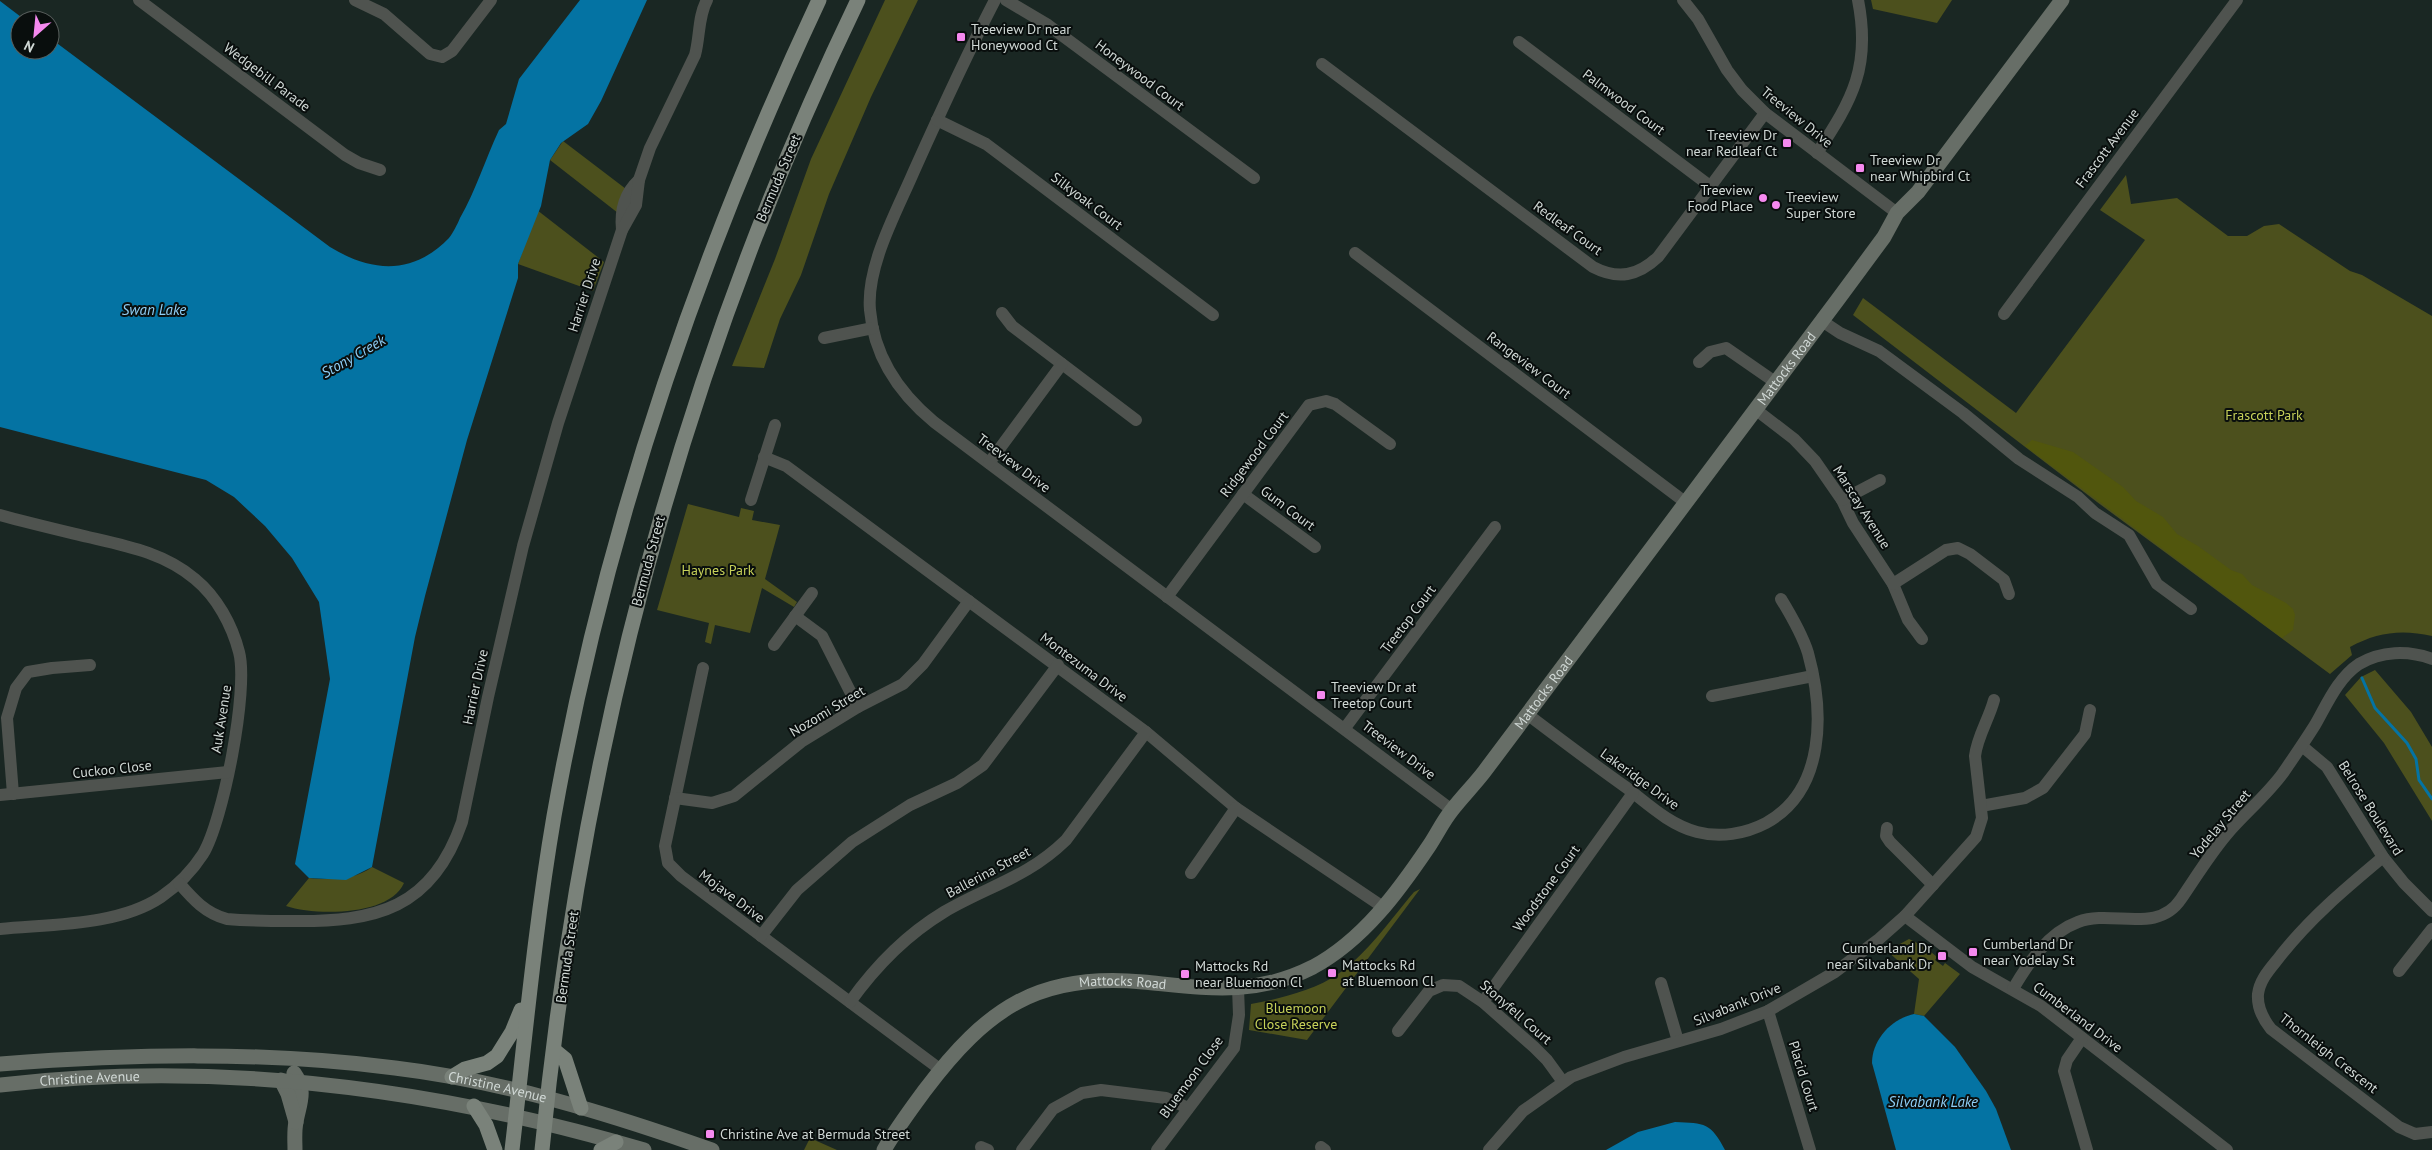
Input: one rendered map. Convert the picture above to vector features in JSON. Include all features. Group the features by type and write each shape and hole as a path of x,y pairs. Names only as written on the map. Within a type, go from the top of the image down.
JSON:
{"main road":[{"path":"512,1150 528,1000 546,865 570,734 600,604 636,474 676,349 714,243 765,119 819,0"},
{"name":"Bermuda Street","path":"542,1150 571,930 594,792 618,674 653,540 708,363 749,250 799,127 858,0"},
{"path":"452,1077 466,1069 487,1063 497,1056 509,1040 518,1016 528,1000"},
{"path":"554,1050 565,1059 581,1108"},
{"path":"474,1106 486,1125 495,1150"},
{"path":"601,1150 616,1142"}],"street":[{"name":"Wedgebill Parade","path":"139,0 345,155 359,163 380,170"},
{"path":"355,0 384,14 430,54 436,57 446,56 490,0"},
{"name":"Harrier Drive","path":"179,883 203,908 215,916 227,919 351,920 382,912 412,895 438,870 452,847 462,822 488,697 523,546 558,423 622,230 620,219 625,201 632,186 639,180 650,148 695,55 699,42 702,9 707,0"},
{"name":"Treeview Drive","path":"995,0 937,120 892,220 877,263 871,288 870,309 880,354 892,376 912,403 989,463 1452,810"},
{"name":"Honeywood Court","path":"1006,0 1055,30 1254,178"},
{"name":"Treeview Drive","path":"1683,0 1698,18 1737,84 1765,113 1896,213"},
{"path":"1817,153 1849,102 1858,79 1863,32 1858,0"},
{"name":"Mattocks Road","path":"884,1150 941,1070 963,1043 980,1027 1012,1004 1049,989 1090,980 1200,988 1238,988 1275,982 1312,967 1346,946 1360,934 1428,848 1452,810 1484,772 1822,321 1884,237 1896,213 1918,192 2062,0"},
{"name":"Frascott Avenue","path":"2004,314 2237,0"},
{"name":"Palmwood Court","path":"1519,42 1710,186"},
{"name":"Redleaf Court","path":"1322,64 1601,271 1612,274 1632,274 1649,265 1658,257 1765,113"},
{"name":"Silkyoak Court","path":"937,120 986,144 1213,315"},
{"name":"Rangeview Court","path":"1355,253 1685,502"},
{"path":"1002,313 1012,326 1136,420"},
{"path":"1822,321 1840,333 1879,351 1963,413 2019,458 2078,497 2095,513 2129,535 2157,584 2191,609"},
{"path":"824,338 873,328"},
{"path":"1699,362 1710,352 1726,348 1775,382"},
{"path":"989,463 1062,364"},
{"name":"Ridgewood Court","path":"1167,597 1313,403 1326,401 1335,404 1390,444"},
{"name":"Marscay Avenue","path":"1755,409 1802,446 1842,500 1853,523 1893,584 1908,620 1922,639"},
{"path":"750,500 774,425"},
{"name":"Montezuma Drive","path":"764,457 786,466 1058,665 1146,732 1236,808 1383,907"},
{"path":"1842,500 1880,480"},
{"name":"Gum Court","path":"1243,494 1315,547"},
{"name":"Auk Avenue","path":"0,515 156,555 183,569 210,593 225,616 240,654 242,682 228,772 216,824 211,838 196,865 179,883 161,897 131,912 108,918 0,929"},
{"name":"Treetop Court","path":"1345,728 1495,527"},
{"path":"1893,584 1946,550 1958,548 1970,554 2004,580 2009,594"},
{"path":"774,645 812,593"},
{"name":"Lakeridge Drive","path":"1527,714 1666,818 1699,833 1721,835 1761,826 1789,806 1804,785 1813,763 1818,720 1818,702 1808,652 1797,625 1782,599"},
{"name":"Nozomi Street","path":"675,798 703,804 726,800 801,742 858,708 891,692 913,676 969,601"},
{"path":"796,616 822,636 858,708"},
{"name":"Yodelay Street","path":"2013,989 2040,950 2074,924 2095,918 2150,919 2166,914 2175,906 2217,847 2276,782 2302,746 2341,681 2360,663 2380,655 2404,652 2432,659"},
{"path":"761,936 798,890 852,842 910,805 957,783 983,765 1058,665"},
{"path":"13,794 7,718 16,688 28,672 52,668 90,666"},
{"name":"Mojave Drive","path":"703,668 665,846 668,863 681,876 941,1070"},
{"path":"1712,696 1813,676"},
{"name":"Silvabank Drive","path":"1489,1150 1523,1111 1563,1082 1597,1066 1721,1029 1768,1011 1813,986 1847,964 1905,916 1976,837 1982,823 1975,756 1976,746 1988,722 1994,700"},
{"path":"1981,806 2024,798 2043,788 2085,734 2090,710"},
{"name":"Ballerina Street","path":"850,1002 874,971 923,926 961,903 1024,873 1053,852 1066,840 1146,732"},
{"name":"Belrose Boulevard","path":"2302,746 2327,767 2383,858 2404,883 2432,911"},
{"name":"Cuckoo Close","path":"0,795 228,772"},
{"name":"Woodstone Court","path":"1483,1002 1633,793"},
{"path":"1191,873 1236,808"},
{"path":"1887,828 1886,836 1890,842 1933,885"},
{"name":"Thornleigh Crescent","path":"2383,858 2324,906 2297,934 2264,976 2260,985 2258,1003 2265,1022 2271,1029 2399,1127 2415,1134 2432,1132"},
{"name":"Cumberland Drive","path":"1905,916 1958,958 2041,1006 2227,1150"},
{"path":"2399,971 2432,929"},
{"path":"1661,983 1678,1042"},
{"name":"Stonyfell Court","path":"1398,1031 1434,987 1443,985 1459,986 1483,1002 1540,1052 1563,1082"},
{"name":"Bluemoon Close","path":"1157,1150 1234,1048 1239,1015 1238,988"},
{"name":"Placid Court","path":"1768,1011 1810,1150"},
{"path":"2082,1038 2067,1060 2064,1071 2087,1150"},
{"path":"121,1056 117,1062 120,1068 150,1069 170,1075"},
{"name":"Christine Avenue","path":"0,1064 121,1056 275,1058 372,1065 452,1077 518,1092 649,1128 712,1150"},
{"path":"275,1058 292,1072 299,1082 302,1101 296,1122 295,1150"},
{"name":"Christine Avenue","path":"0,1085 58,1079 170,1075 281,1080 393,1092 474,1106 545,1122 644,1150"},
{"path":"281,1080 288,1094 296,1122"},
{"path":"1022,1150 1053,1109 1082,1093 1101,1090 1166,1098 1188,1108"}],"green space":[{"path":"885,0 918,0 871,97 829,194 801,275 780,319 764,368 732,366 775,259 811,159"},
{"path":"1871,0 1952,0 1937,23 1873,9"},
{"path":"563,141 626,189 618,213 550,160"},
{"name":"Frascott Park","path":"2126,175 2131,204 2177,198 2228,236 2247,236 2264,226 2279,224 2350,271 2362,275 2432,316 2432,636 2400,632 2370,638 2350,647 2352,655 2330,674 2097,502 1853,315 1863,298 2016,413 2145,240 2100,210"},
{"path":"537,210 604,262 593,291 518,264"},
{"path":"2032,440 2073,452 2123,487 2136,501 2163,517 2177,534 2198,546 2231,570 2242,574 2252,585 2286,603 2293,609 2295,615 2293,630 2282,638 2025,446"},
{"name":"Haynes Park","path":"688,504 739,517 741,508 754,511 752,520 780,525 765,579 797,602 794,607 762,588 750,633 715,625 711,644 705,642 709,623 657,610"},
{"path":"2375,670 2411,712 2432,747 2432,821 2384,743 2345,695 2361,677"},
{"path":"372,867 404,883 396,894 384,902 351,911 333,912 286,906 309,878 333,879 350,877"},
{"name":"Bluemoon Close Reserve","path":"1420,889 1307,1040 1249,1030 1251,1004 1285,997 1319,985 1338,974 1369,946 1414,892"},
{"path":"1909,939 1925,947 1937,957 1935,960 1943,966 1945,963 1960,974 1924,1016 1914,1014 1919,979 1887,951"},
{"path":"810,1138 837,1150 804,1150"}],"water":[{"name":"Swan Lake","path":"580,0 647,0 601,101 588,124 561,143 550,160 541,206 518,264 518,278 467,440 425,596 415,637 372,867 346,880 309,878 295,864 330,679 319,602 292,558 265,526 234,497 206,480 0,427 0,1 12,10 10,10 10,60 60,60 60,45 330,247 345,255 376,265 406,264 421,259 449,238 471,197 499,130 506,124 519,79"},
{"name":"Silvabank Lake","path":"1914,1014 1924,1016 1955,1047 1986,1091 1996,1109 2011,1150 1896,1150 1872,1063 1873,1054 1875,1046 1884,1032 1898,1021"},
{"path":"1675,1122 1706,1126 1716,1134 1725,1150 1606,1150 1638,1132"}],"waterway":[{"path":"2362,678 2375,708 2407,743 2416,759 2419,780 2432,799"}],"place":[{"name":"Treeview Dr near Honeywood Ct","path":"961,37"},
{"name":"Treeview Dr near Redleaf Ct","path":"1787,143"},
{"name":"Treeview Dr near Whipbird Ct","path":"1860,168"},
{"name":"Treeview Food Place","path":"1763,198"},
{"name":"Treeview Super Store","path":"1776,205"},
{"name":"Treeview Dr at Treetop Court","path":"1321,695"},
{"name":"Cumberland Dr near Yodelay St","path":"1973,952"},
{"name":"Cumberland Dr near Silvabank Dr","path":"1942,956"},
{"name":"Mattocks Rd at Bluemoon Cl","path":"1332,973"},
{"name":"Mattocks Rd near Bluemoon Cl","path":"1185,974"},
{"name":"Christine Ave at Bermuda Street","path":"710,1134"}],"water label":[{"name":"Stony Creek","path":"353,356"}]}
